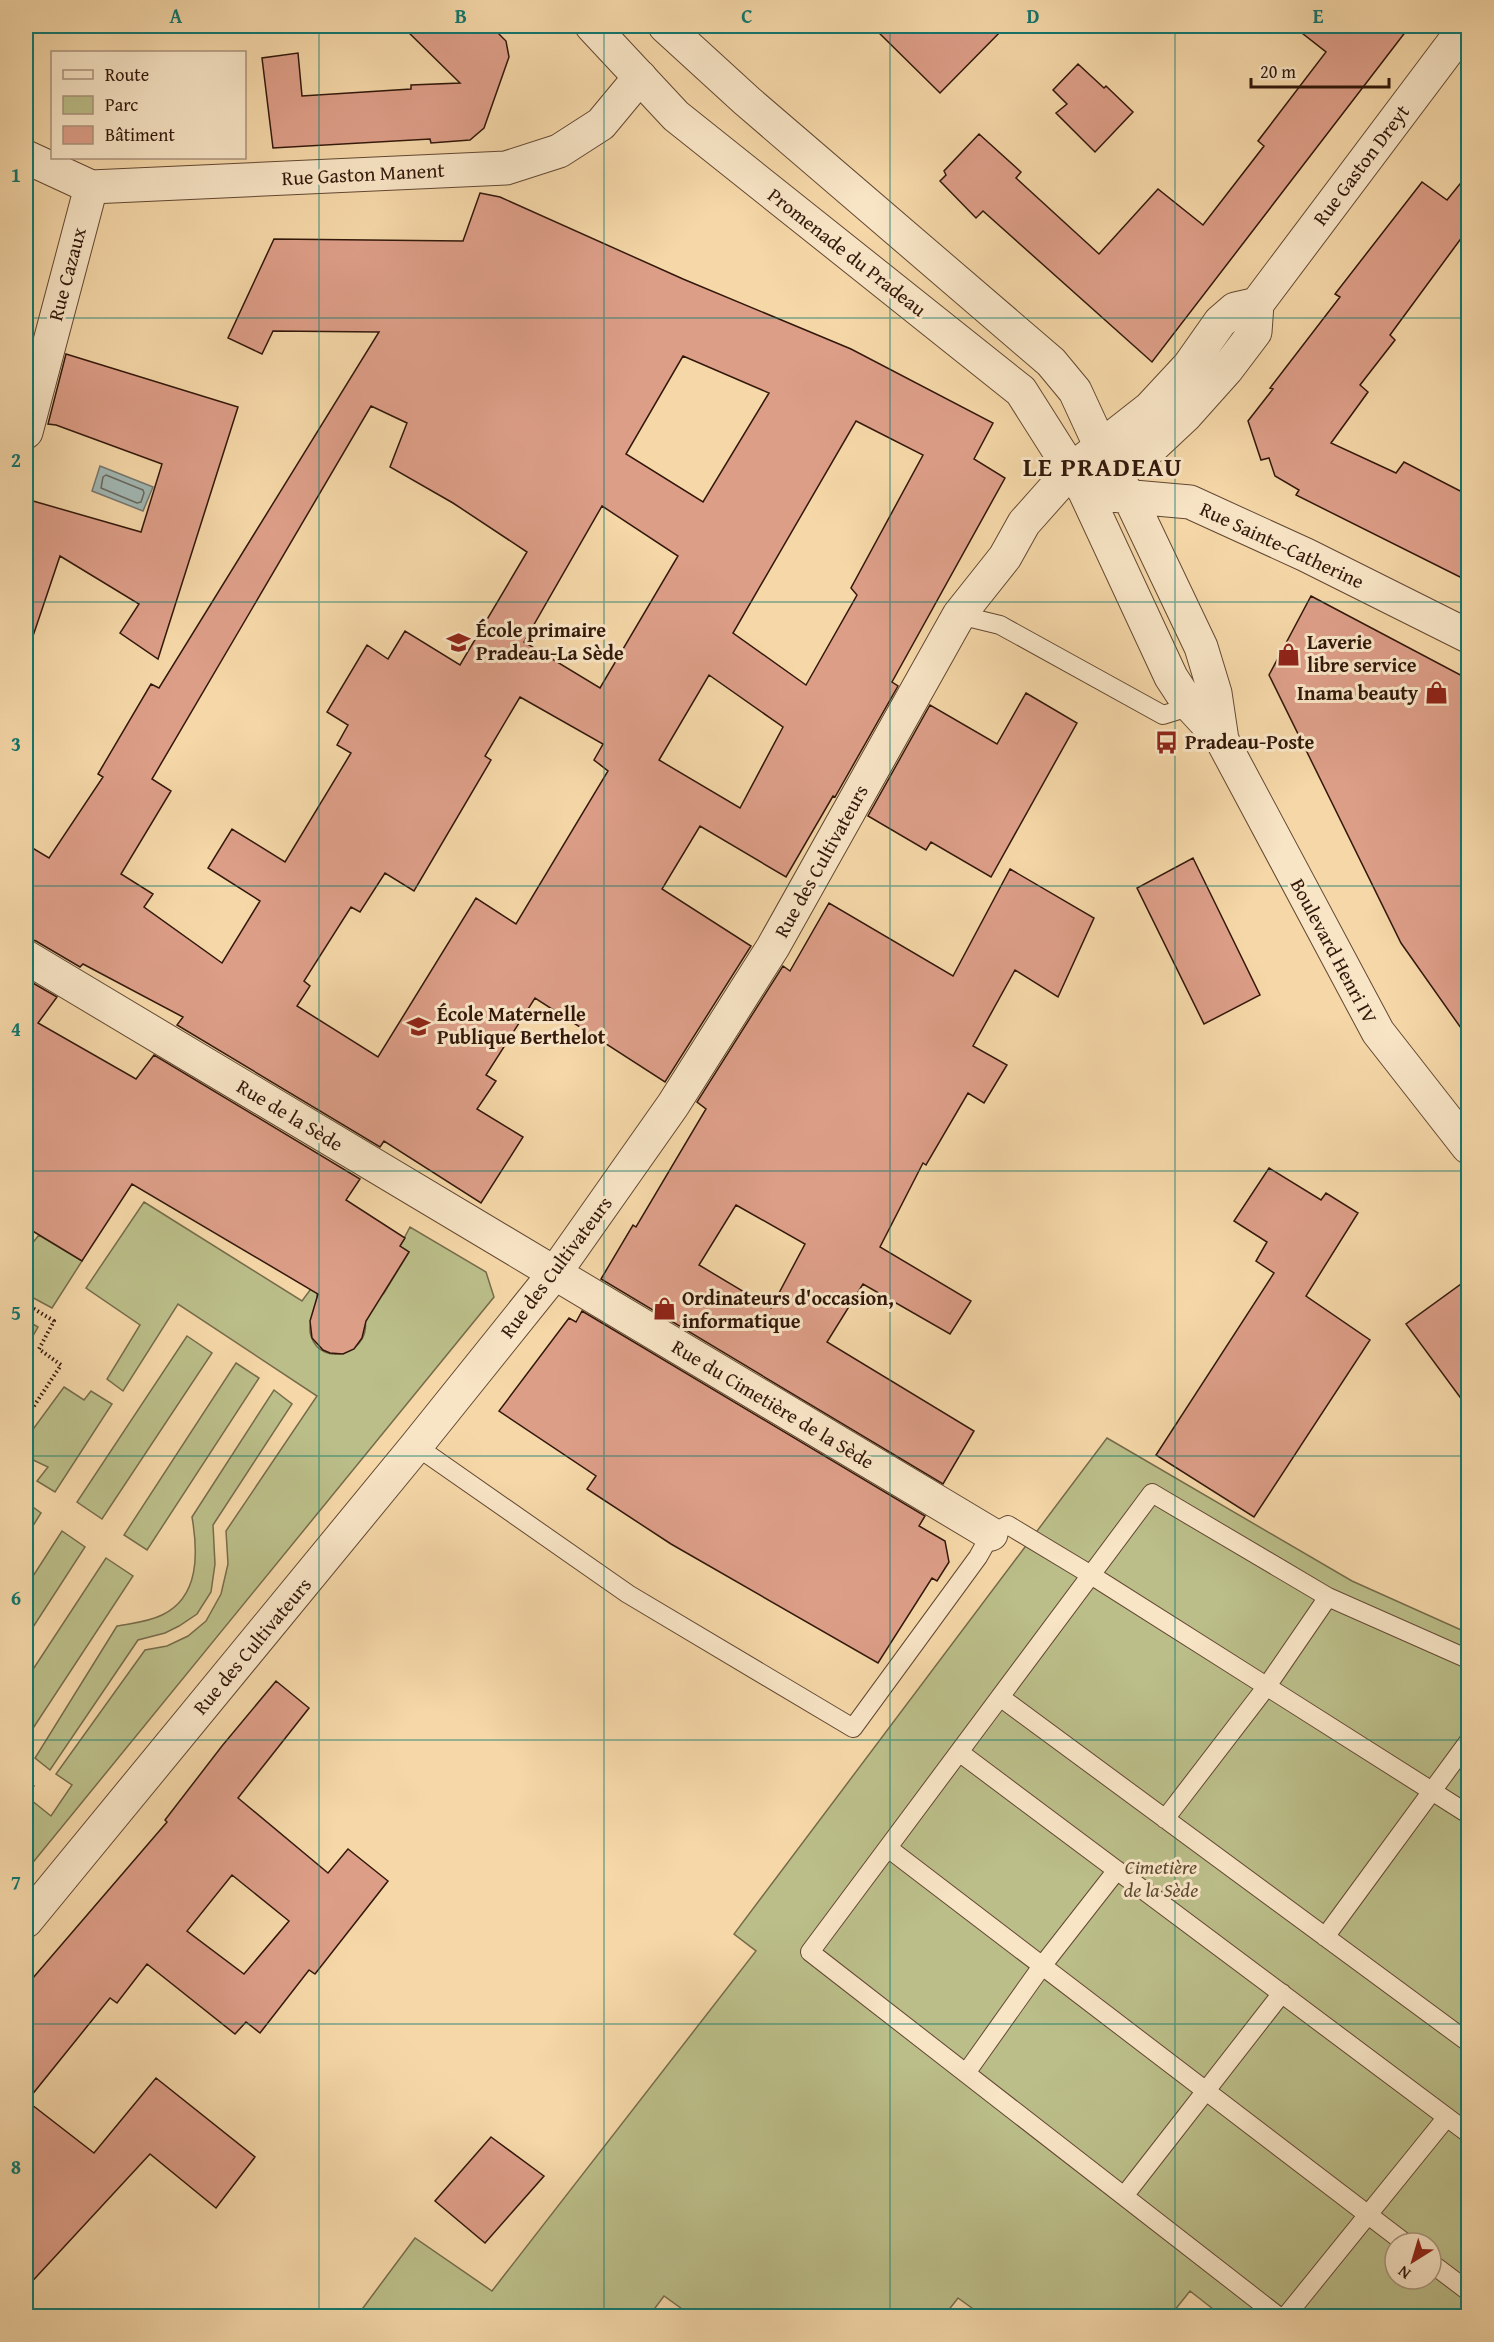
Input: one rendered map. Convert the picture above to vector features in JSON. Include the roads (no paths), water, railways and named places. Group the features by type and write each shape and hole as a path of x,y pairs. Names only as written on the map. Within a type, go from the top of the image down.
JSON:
{"street":[{"name":"Promenade du Pradeau","path":"592,26 676,116 1021,391 1078,481"},
{"path":"665,26 747,101 1051,362 1075,391 1114,471"},
{"name":"Rue Gaston Dreyt","path":"1078,481 1114,471 1153,446 1185,416 1227,369 1255,332 1257,304 1466,26"},
{"name":"Rue Gaston Manent","path":"26,157 91,187 506,168 559,151 601,124 640,77"},
{"name":"Rue Cazaux","path":"26,432 91,187"},
{"name":"Rue Sainte-Catherine","path":"1078,481 1114,471 1190,502 1306,555 1468,636"},
{"name":"Boulevard Henri IV","path":"1114,471 1201,647 1215,693 1222,740"},
{"name":"Boulevard Henri IV","path":"1078,481 1171,676 1188,703 1222,740 1378,1032 1468,1147"},
{"name":"Rue des Cultivateurs","path":"26,1921 416,1446 554,1274 673,1105 773,947 959,615 1005,557 1024,523 1078,481"},
{"name":"Rue de la Sède","path":"26,957 554,1274"},
{"name":"Rue du Cimetière de la Sède","path":"554,1274 991,1534"}],"lane":[{"path":"959,615 1000,625 1163,715 1179,710 1188,703"},
{"path":"416,1446 628,1594 853,1728 978,1557 991,1534 1008,1525 1091,1575 1468,1814"},
{"path":"1278,2316 810,1952 1152,1493 1328,1597 1468,1659"},
{"path":"1165,1819 1267,1686 1328,1597"},
{"path":"1000,1697 1468,2042"},
{"path":"1325,1937 1434,1792 1468,1742"},
{"path":"959,1752 1468,2133"},
{"path":"888,1848 1389,2231"},
{"path":"966,2073 1042,1966 1117,1870"},
{"path":"1124,2196 1282,1993"},
{"path":"1286,2316 1447,2117"},
{"path":"1443,2272 1468,2291"}],"water":[{"path":"100,466 153,487 143,511 92,491"}],"place":[{"name":"École primaire Pradeau-La Sède","path":"458,642"},
{"name":"Laverie libre service","path":"1289,654"},
{"name":"Inama beauty","path":"1436,693"},
{"name":"Pradeau-Poste","path":"1167,742"},
{"name":"École Maternelle Publique Berthelot","path":"419,1026"},
{"name":"Ordinateurs d'occasion, informatique","path":"664,1309"}],"district":[{"name":"LE PRADEAU","path":"1103,467"}],"park label":[{"name":"Cimetière de la Sède","path":"1161,1878"}]}
